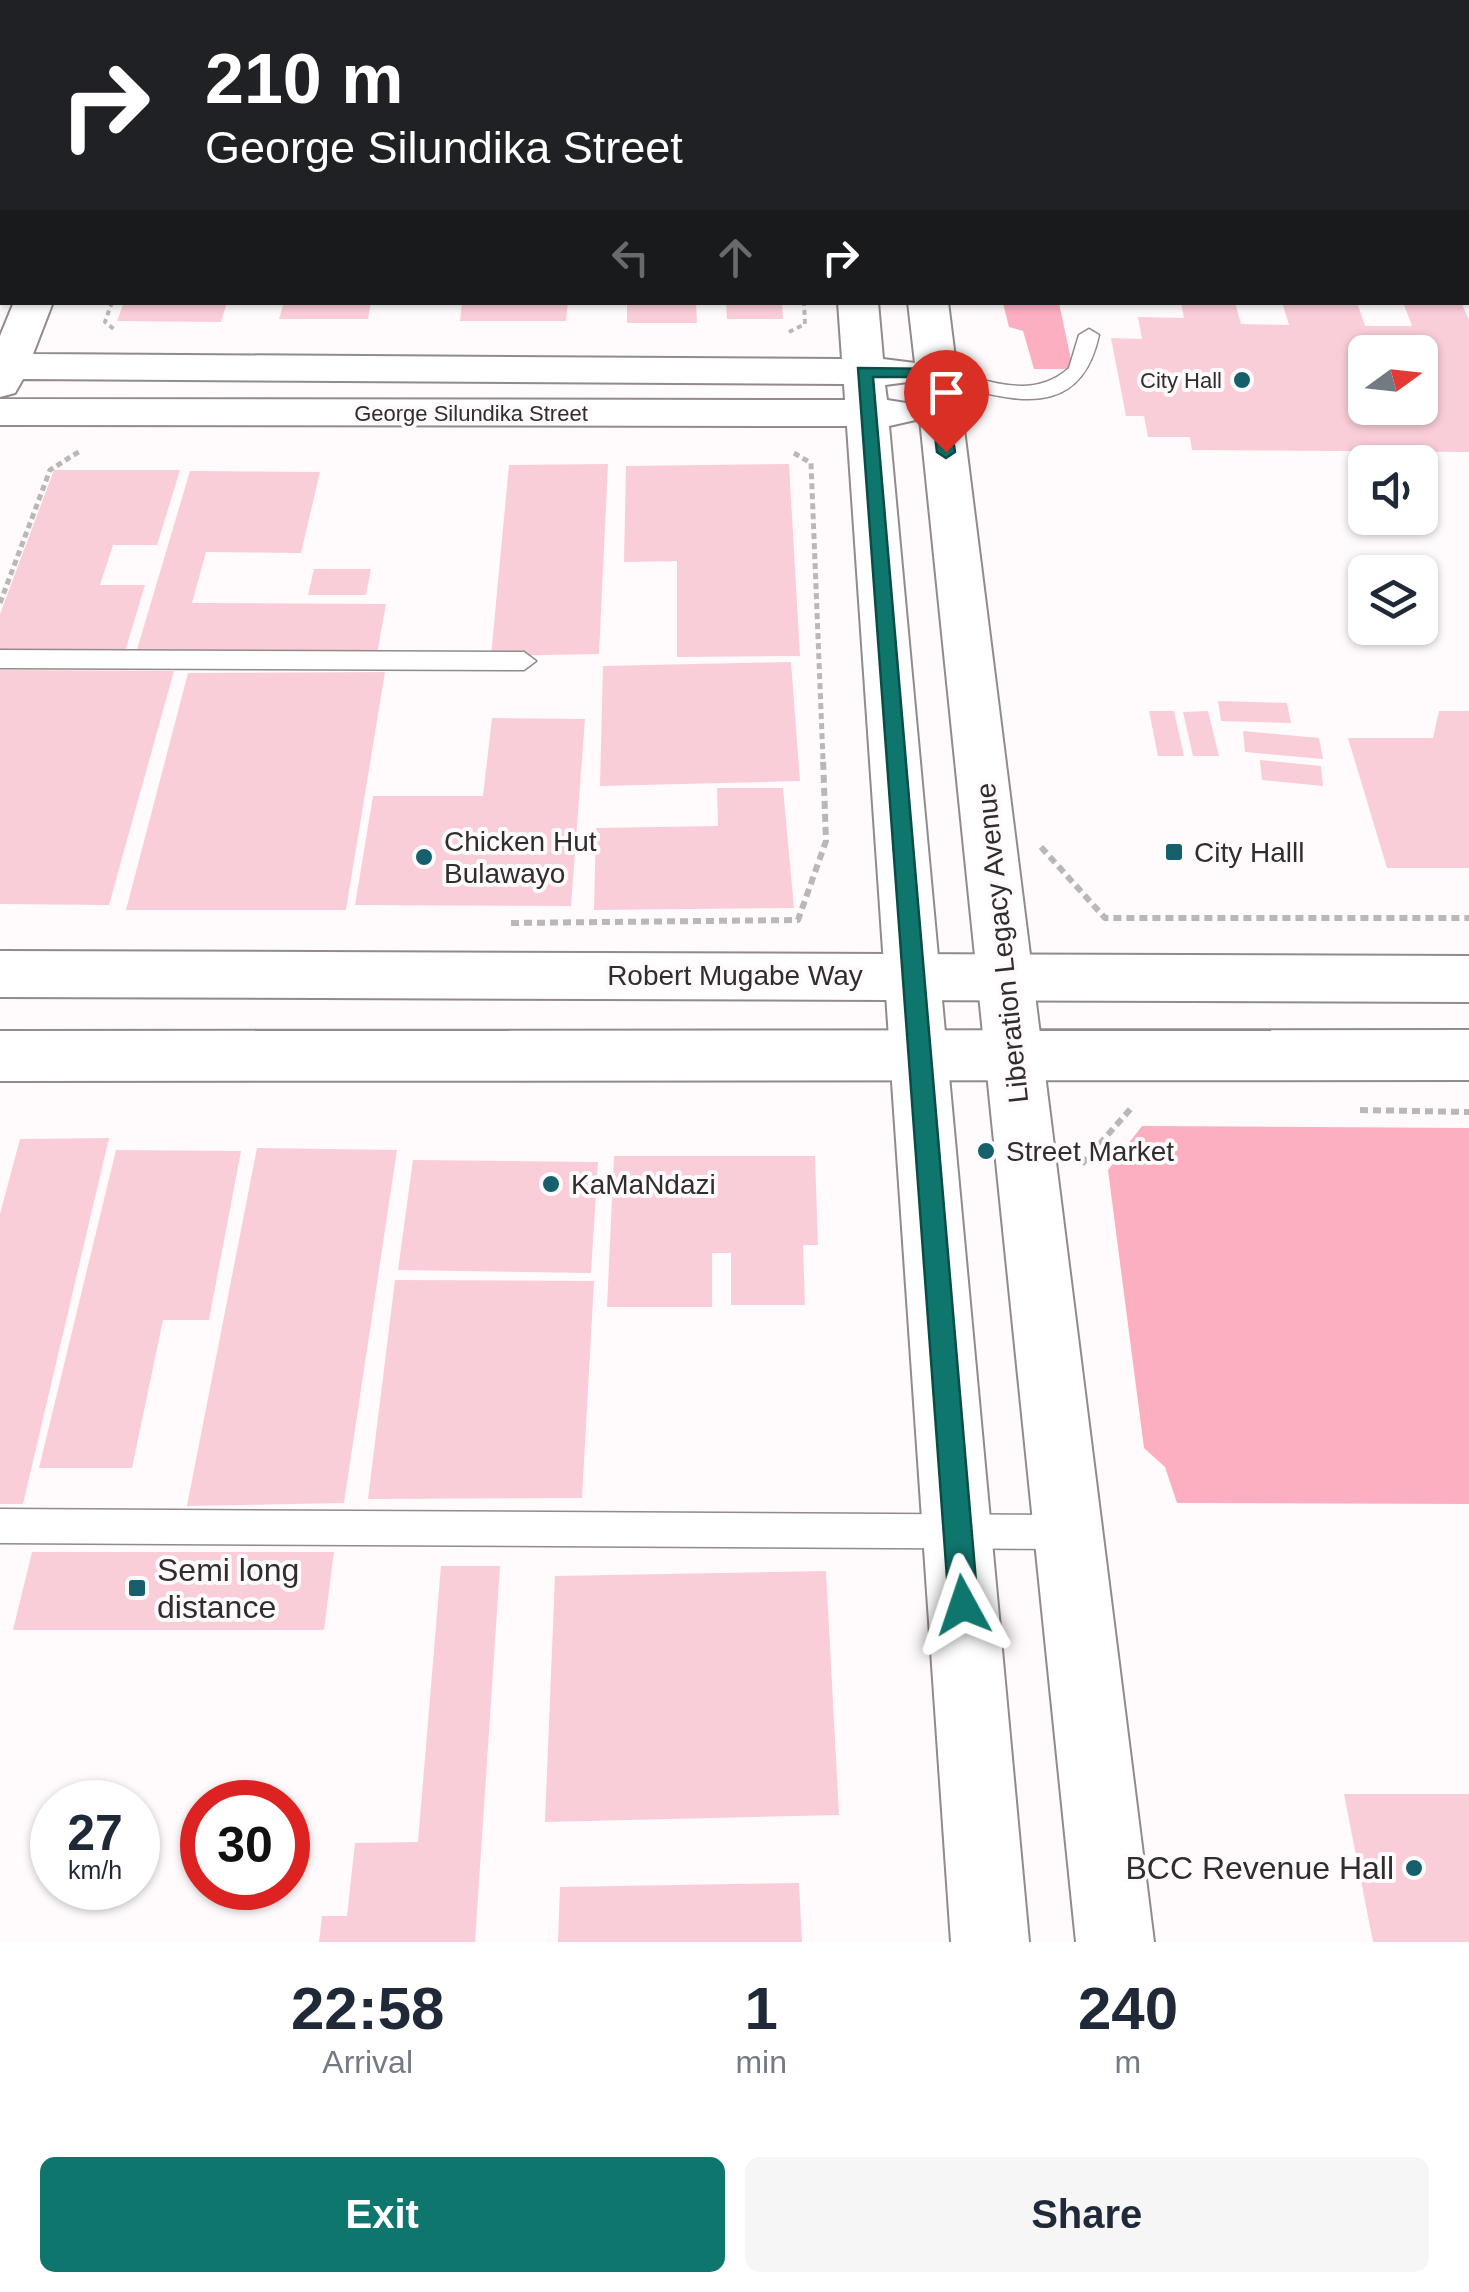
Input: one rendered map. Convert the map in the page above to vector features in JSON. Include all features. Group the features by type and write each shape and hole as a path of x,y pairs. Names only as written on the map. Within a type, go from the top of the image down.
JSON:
{"street":[{"path":"2,372 33,305"},
{"path":"858,305 990,1942"},
{"name":"Liberation Legacy Avenue","path":"928,305 1115,1942"},
{"name":"George Silundika Street","path":"2,372 939,393"},
{"name":"George Silundika Street","path":"0,412 865,392"},
{"name":"Robert Mugabe Way","path":"0,974 1469,979"},
{"path":"0,1056 1469,1055"}],"lane":[{"path":"939,393 1060,386 1078,372 1089,335"},
{"path":"939,393 1001,392"},
{"path":"0,660 524,661"},
{"path":"0,1526 1068,1532"}],"path":[{"path":"1036,841 1104,918 1469,918"},
{"path":"1080,1167 1134,1105 1154,1106"},
{"path":"1351,1110 1469,1112"}],"shaded area":[{"path":"1004,305 1059,305 1073,369 1034,369 1023,331 1009,327"},
{"path":"1142,1126 1469,1128 1469,1504 1177,1503 1165,1467 1144,1448 1108,1170"}],"building":[{"path":"123,305 226,305 221,322 117,321"},
{"path":"283,305 370,305 368,319 279,319"},
{"path":"462,305 568,305 566,321 460,321"},
{"path":"627,305 696,305 697,323 627,323"},
{"path":"726,305 782,305 783,319 727,319"},
{"name":"City Hall","path":"1182,305 1236,305 1241,324 1289,325 1283,305 1358,305 1365,326 1412,326 1404,305 1462,305 1469,320 1469,452 1438,452 1438,445 1348,445 1348,451 1192,450 1190,437 1148,437 1144,416 1126,416 1111,338 1142,339 1138,317 1184,318"},
{"path":"608,464 599,654 491,656 509,465"},
{"path":"789,464 800,656 677,657 677,561 624,562 626,466"},
{"path":"54,470 180,470 157,545 113,545 100,585 145,585 124,655 0,654 0,614"},
{"path":"190,471 320,472 301,553 206,552 192,603 386,604 377,654 136,653"},
{"path":"314,569 371,569 366,595 308,595"},
{"path":"791,662 800,781 600,786 603,666"},
{"path":"0,670 174,671 109,905 0,904"},
{"path":"385,672 346,910 126,910 188,673"},
{"path":"1218,701 1287,703 1291,723 1221,721"},
{"path":"1149,711 1174,711 1184,756 1158,756"},
{"path":"1208,711 1219,756 1193,756 1183,712"},
{"path":"1439,711 1469,711 1469,868 1387,868 1348,738 1433,738"},
{"path":"492,718 585,719 571,906 355,905 373,796 483,796"},
{"path":"1243,731 1319,738 1323,759 1245,752"},
{"path":"1260,760 1321,766 1323,786 1262,780"},
{"path":"717,788 783,788 794,908 594,910 596,828 718,826"},
{"path":"109,1138 23,1504 0,1504 0,1214 20,1139"},
{"path":"257,1148 397,1150 344,1503 187,1506"},
{"path":"116,1150 241,1151 209,1320 163,1320 132,1468 39,1468"},
{"path":"614,1156 815,1156 818,1245 803,1245 805,1305 731,1305 731,1253 712,1253 712,1307 607,1307"},
{"path":"413,1160 598,1162 591,1273 398,1270"},
{"path":"395,1280 594,1281 582,1498 368,1499"},
{"path":"32,1552 334,1552 324,1630 13,1630"},
{"path":"441,1566 500,1566 475,1942 319,1942 322,1916 347,1916 355,1843 418,1842"},
{"path":"826,1571 839,1815 545,1822 555,1576"},
{"name":"BCC Revenue Hall","path":"1344,1794 1469,1794 1469,1942 1373,1942"},
{"path":"799,1883 802,1942 558,1942 560,1887"}],"place":[{"name":"City Hall","path":"1242,380"},
{"name":"City Halll","path":"1174,852"},
{"name":"Chicken Hut Bulawayo","path":"424,857"},
{"name":"Street Market","path":"986,1151"},
{"name":"KaMaNdazi","path":"551,1184"},
{"name":"Semi long distance","path":"137,1588"},
{"name":"BCC Revenue Hall","path":"1414,1868"}],"route":[{"path":"946,452 936,372 864,372 963,1605"}]}
